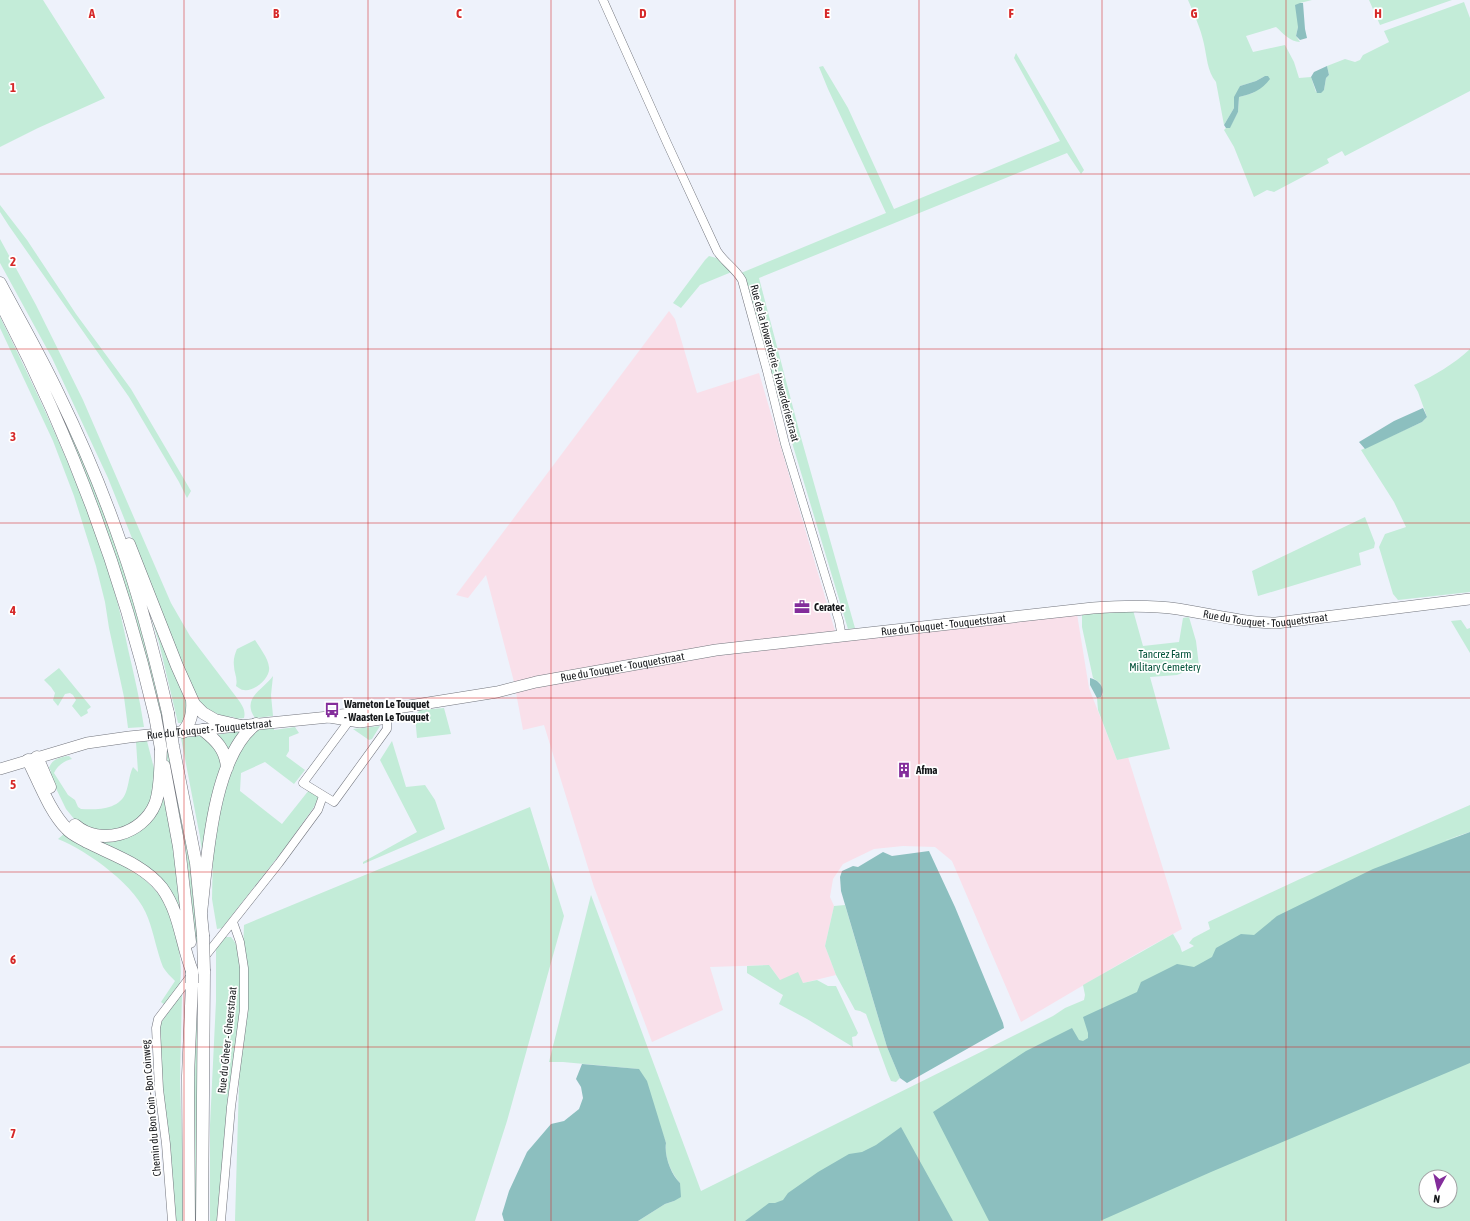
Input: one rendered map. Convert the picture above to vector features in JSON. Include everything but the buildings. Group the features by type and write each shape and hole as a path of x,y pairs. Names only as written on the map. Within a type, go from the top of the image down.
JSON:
{"highway":[{"path":"0,282 58,392 88,459 122,546 156,661 168,713 196,863 203,934 202,1221"},
{"path":"0,302 56,417 92,503 114,565 131,621 154,716 179,846 187,948"},
{"path":"106,505 118,517 192,700 203,713 215,720 241,726"},
{"path":"182,732 189,725 192,717 192,700"},
{"path":"201,913 209,840 215,809 226,769 240,741 256,724"},
{"path":"203,730 221,747 225,755 226,769"},
{"path":"33,759 68,820 87,833 110,836 124,833 136,827 147,818 155,804 158,788 161,749"},
{"path":"33,759 47,798 67,830 98,848 136,866 153,879 162,889 180,924 192,971 188,1076 189,1221"}],"main road":[{"name":"Rue du Touquet - Touquetstraat","path":"332,716 349,721 366,722 420,704 497,692 536,682 691,654 1115,606 1172,608 1249,621 1276,623 1470,599"},
{"name":"Rue du Touquet - Touquetstraat","path":"0,769 87,743 129,737 332,716 385,715"}],"street":[{"name":"Rue de la Howarderie - Howarderiestraat","path":"603,0 667,143 720,256 738,272 742,280 785,444 839,621 842,637"},
{"path":"349,721 303,783 334,802 387,729 385,715"},
{"path":"233,922 318,810 323,796"},
{"name":"Chemin du Bon Coin - Bon Coinweg","path":"172,1221 166,1144 159,1089 156,1028 158,1018 233,922"},
{"name":"Rue du Gheer - Gheerstraat","path":"221,1221 231,1108 244,1002 244,968 240,942 233,922"}],"shaded area":[{"path":"1303,3 1307,38 1300,40 1296,36 1298,27 1295,5"},
{"path":"1327,66 1329,75 1326,78 1324,90 1321,93 1317,93 1311,77 1314,72"},
{"path":"1268,76 1270,79 1264,86 1252,93 1239,97 1238,112 1230,128 1226,128 1224,125 1234,108 1234,97 1240,86 1256,81"},
{"path":"669,311 675,319 697,393 759,373 838,641 1077,614 1089,688 1117,760 1128,757 1182,929 1138,953 1021,1022 952,861 935,847 903,846 874,849 843,864 833,879 830,897 834,906 825,946 836,975 803,983 780,980 769,965 710,967 723,1010 652,1042 594,887 544,725 523,730 514,682 486,575 468,598 456,595"},
{"path":"1423,408 1427,417 1422,422 1365,449 1359,442 1394,421"},
{"path":"1090,678 1101,685 1103,691 1101,697 1097,698 1090,685"},
{"path":"1470,832 1470,1063 1211,1172 1100,1221 989,1221 933,1112 1026,1051 1072,1028 1079,1040 1083,1041 1088,1038 1083,1017 1137,992 1141,982 1177,964 1194,967 1212,957 1216,948 1241,934 1254,935 1277,916 1373,869"},
{"path":"929,851 955,907 1004,1028 907,1083 900,1078 887,1047 841,891 840,877 842,871 853,866 858,867 883,852 892,856"},
{"path":"582,1064 639,1069 647,1081 666,1143 666,1153 669,1164 680,1183 681,1197 665,1204 638,1221 504,1221 502,1214 509,1191 527,1152 551,1124 564,1121 579,1109 583,1098 581,1087 576,1079"},
{"path":"901,1127 953,1221 745,1221 769,1203 775,1203 783,1200 788,1193 818,1172 849,1154 862,1152 876,1145"}],"green space":[{"path":"0,0 43,0 105,98 0,147"},
{"path":"1188,0 1312,0 1300,3 1296,36 1300,42 1290,39 1276,27 1246,36 1253,52 1285,45 1294,62 1299,78 1311,77 1316,92 1324,90 1326,78 1329,75 1327,66 1345,59 1355,62 1360,60 1363,55 1389,42 1384,31 1464,2 1470,18 1470,91 1345,156 1342,151 1327,159 1329,163 1274,192 1267,190 1254,197 1234,147 1224,130 1230,127 1238,112 1239,97 1253,93 1265,76 1256,81 1240,86 1234,108 1224,125 1216,82 1209,69 1201,33"},
{"path":"1369,0 1452,0 1380,25"},
{"path":"1016,53 1084,170 1081,174 1067,153 759,278 800,434 855,628 848,629 741,273 886,213 819,67 823,66 848,108 894,209 1060,141 1014,58"},
{"path":"0,205 27,240 76,314 131,389 191,491 187,498 129,397 9,226 0,212"},
{"path":"0,239 36,305 83,400 171,603 190,636 240,703 244,710 244,718 235,719 234,717 223,716 210,710 197,701 108,478 52,358 0,263"},
{"path":"709,256 720,259 734,271 700,285 681,308 673,303 705,260"},
{"path":"8,301 51,384 103,506 126,575 145,640 166,723 161,724 126,590 90,485"},
{"path":"0,317 48,417 91,520 120,612 144,727 128,728 124,697 105,602 96,566 74,496 53,441 0,328"},
{"path":"1470,349 1470,592 1398,600 1393,594 1379,547 1385,534 1406,527 1394,502 1361,450 1422,422 1427,417 1414,385 1444,369"},
{"path":"1365,517 1375,543 1374,548 1359,553 1361,565 1258,596 1252,571"},
{"path":"138,574 190,708 185,723 178,723 159,643"},
{"name":"Tancrez Farm Military Cemetery","path":"1133,610 1143,646 1179,642 1183,618 1189,617 1196,641 1199,666 1177,675 1150,677 1170,749 1117,760 1098,710 1097,698 1101,697 1103,694 1100,683 1093,678 1082,627 1082,614"},
{"path":"1461,620 1467,629 1470,628 1470,653 1451,621"},
{"path":"255,640 264,653 269,671 265,680 257,687 242,690 236,686 237,680 234,669 234,657 237,649"},
{"path":"59,668 91,707 87,710 88,713 81,717 72,706 76,700 73,695 70,693 65,694 58,706 53,700 55,693 44,680"},
{"path":"273,676 271,695 273,716 255,718 251,711 250,705 252,700"},
{"path":"444,708 451,734 417,738 415,716 420,710"},
{"path":"380,726 372,739 369,740 353,729"},
{"path":"295,727 299,733 289,737 289,751 286,756 305,770 294,784 265,762 241,773 240,791 282,824 309,790 319,797 314,807 287,845 222,928 217,929 212,899 213,848 222,800 239,748 254,730 274,728 274,730"},
{"path":"243,731 229,755 215,735"},
{"path":"207,735 223,758 204,868 200,837 181,738"},
{"path":"147,741 156,776 154,797 142,817 120,830 98,831 85,827 75,820 66,809 49,774 51,771 49,768 52,762 66,756 69,756 72,759 62,764 54,773 68,795 75,800 78,807 81,809 107,808 113,806 123,798 133,767 138,772 136,742"},
{"path":"392,741 406,787 425,785 435,800 445,829 363,864 363,862 417,832 380,760"},
{"path":"169,742 186,827 200,941 195,942 185,847 164,743"},
{"path":"162,789 177,865 183,924 163,886 65,822 57,808 72,826 126,835"},
{"path":"1470,805 1470,832 1446,840 1470,833 1470,1221 638,1221 665,1204 674,1201 680,1183 669,1164 666,1153 666,1143 638,1069 549,1062 591,895 701,1191 1053,1016 1065,1008 1084,1000 1085,995 1083,985 1173,934 1182,952 1194,946 1189,943 1193,938 1210,929 1208,922 1300,879"},
{"path":"530,807 564,916 507,1121 475,1221 235,1221 241,1014 218,1221 210,1221 210,1125 216,1001 216,946 225,937 231,937 237,946 242,978 244,925"},
{"path":"65,833 104,853 140,876 154,889 166,905 175,925 181,974 178,987 165,1005 161,1002 175,981 163,967 148,918 142,906 134,894 110,871 83,852 58,839"},
{"path":"845,905 887,1047 900,1078 896,1082 891,1081 866,1014 855,1010 836,975 825,946 834,906"},
{"path":"769,965 780,980 798,972 803,983 817,980 828,986 836,986 858,1033 856,1036 852,1037 853,1047 779,1004 783,995 747,973 747,966"},
{"path":"201,971 199,1221 194,1221 194,1093 197,974"},
{"path":"182,993 180,1081 183,1221 175,1221 162,1093 160,1024"}],"place":[{"name":"Ceratec","path":"802,607"},
{"name":"Warneton Le Touquet - Waasten Le Touquet","path":"332,710"},
{"name":"Afma","path":"904,770"}]}
